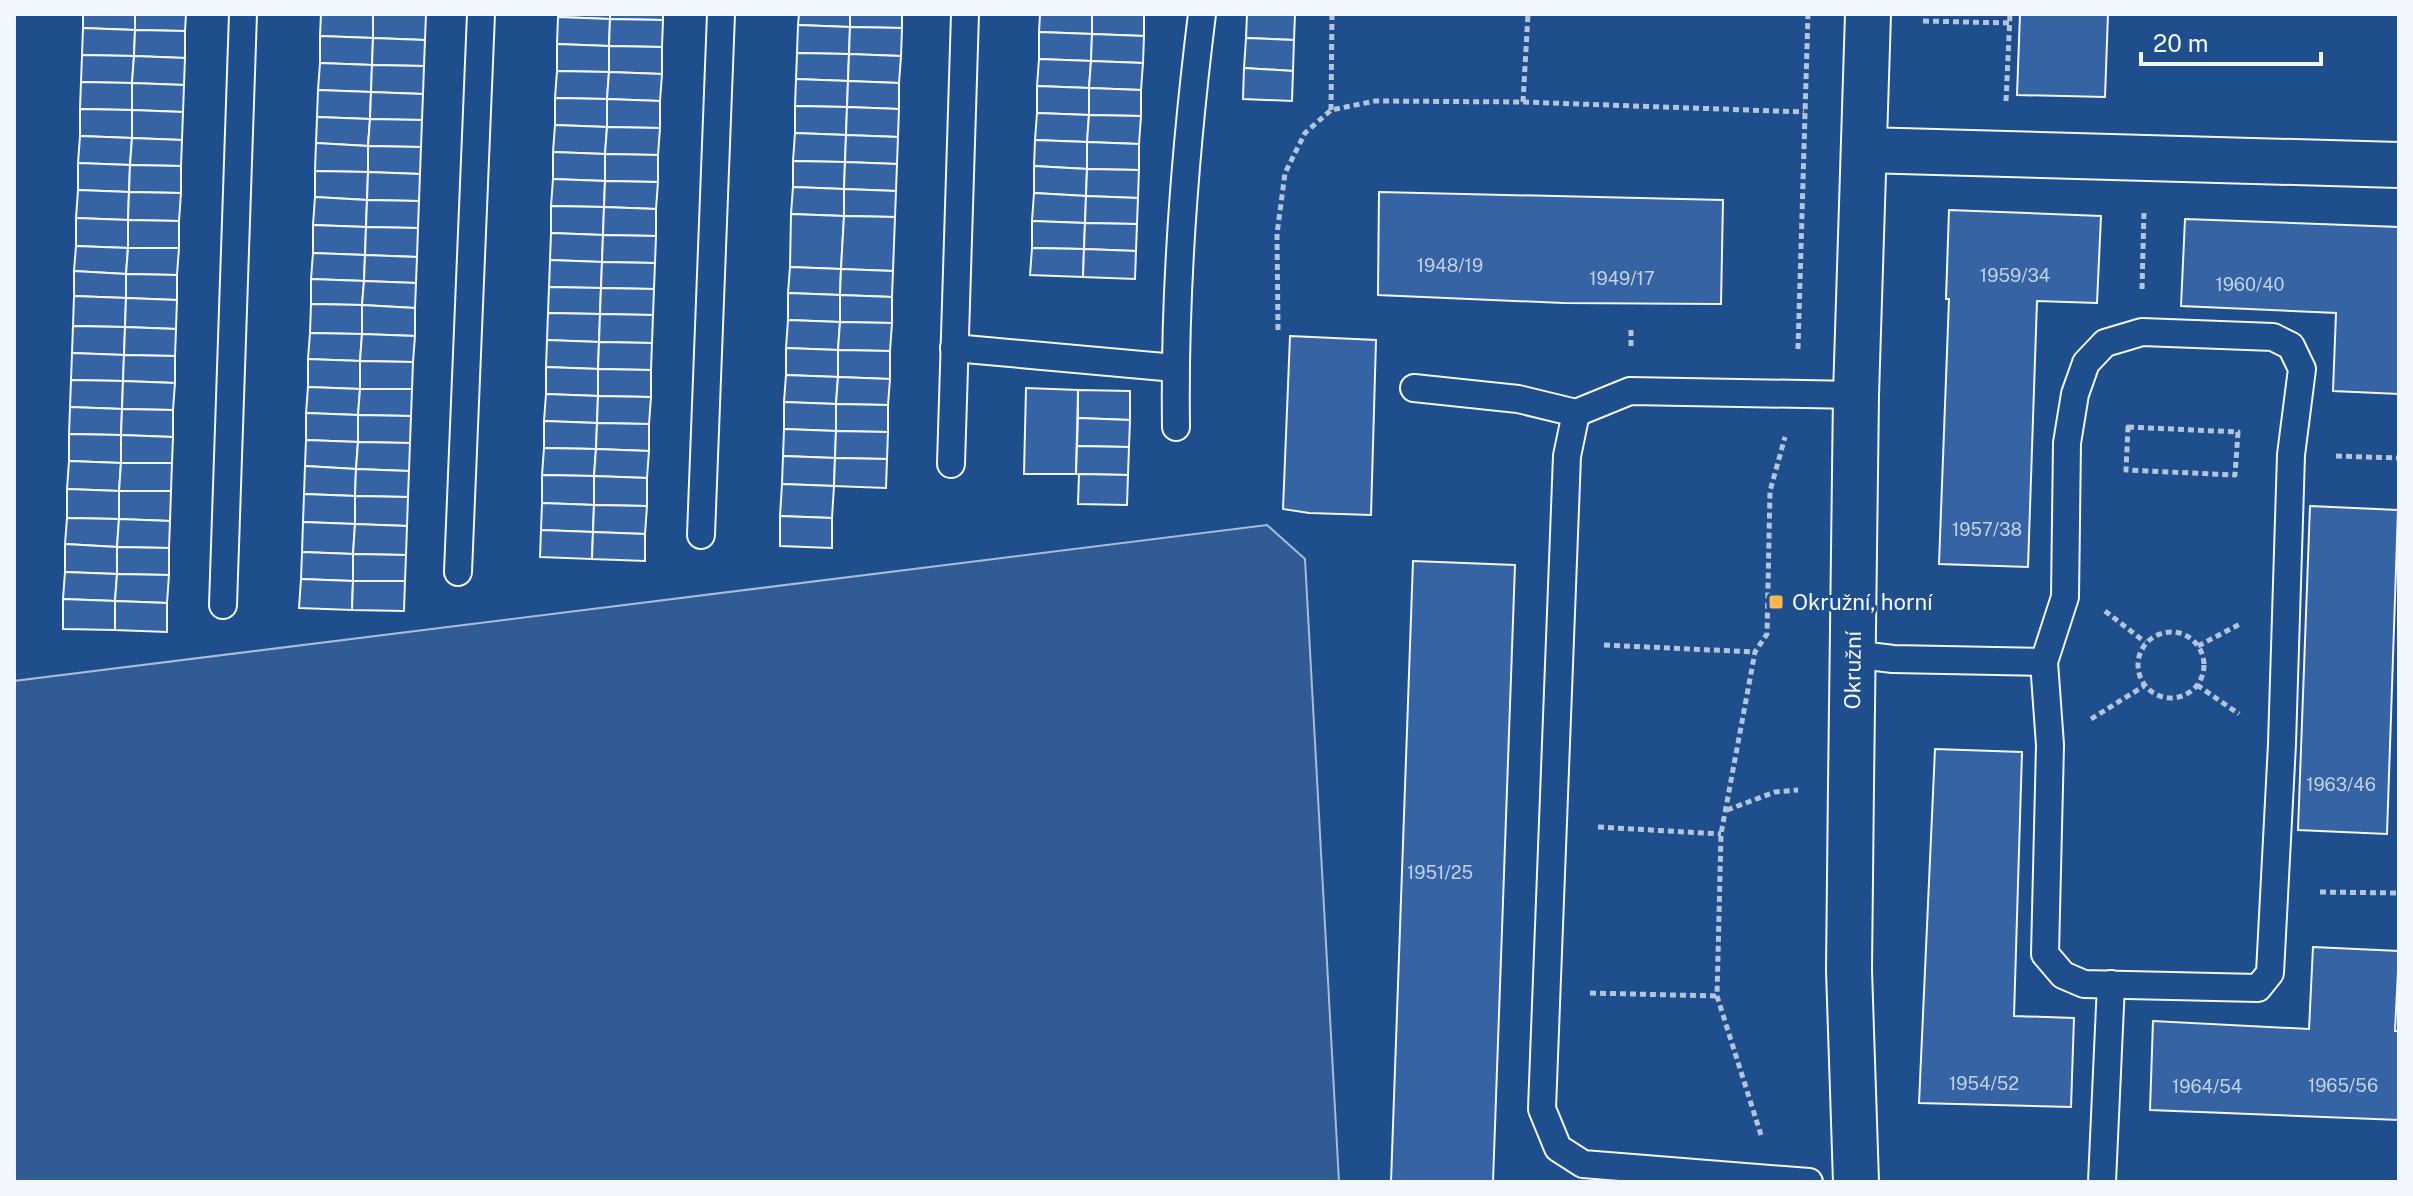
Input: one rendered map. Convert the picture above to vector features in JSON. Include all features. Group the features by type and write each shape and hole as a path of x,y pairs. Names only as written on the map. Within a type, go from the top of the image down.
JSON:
{"street":[{"name":"Okružní","path":"1856,1182 1849,970 1852,654 1856,395 1868,14"},
{"path":"1864,150 2399,165"}],"lane":[{"path":"223,605 243,14"},
{"path":"458,572 481,14"},
{"path":"701,535 721,14"},
{"path":"951,464 965,14"},
{"path":"1176,427 1175,368 1187,138 1202,14"},
{"path":"2142,332 2273,337 2291,346 2302,369 2291,455 2282,744 2270,973 2258,988 2084,984 2063,975 2045,954 2050,745 2044,662 2065,597 2067,443 2075,394 2086,363 2105,343 2142,332"},
{"path":"954,348 1175,368"},
{"path":"1414,388 1518,399 1576,413 1630,391 1856,395"},
{"path":"1576,413 1567,456 1542,1109 1558,1148 1583,1164 1809,1182"},
{"path":"1852,654 1893,659 2044,662"},
{"path":"2102,1182 2111,984"}],"path":[{"path":"1331,110 1332,14"},
{"path":"1523,102 1528,14"},
{"path":"1774,1178 1717,996 1721,834 1755,652 1767,634 1770,491 1797,395 1808,14"},
{"path":"2004,154 2010,14"},
{"path":"1919,21 2010,23"},
{"path":"1278,330 1277,234 1285,173 1305,133 1331,110 1375,101 1523,102 1804,112"},
{"path":"2142,332 2145,158"},
{"path":"2128,427 2238,432 2238,452 2235,475 2126,470 2128,427"},
{"path":"2291,455 2399,458"},
{"path":"2167,632 2179,632 2198,646 2204,666 2197,685 2190,692 2171,698 2151,692 2144,685 2137,668 2145,642 2167,632"},
{"path":"1560,644 1755,652"},
{"path":"2050,745 2144,685"},
{"path":"1726,811 1775,792 1851,785"},
{"path":"1553,824 1721,834"},
{"path":"2275,891 2399,893"},
{"path":"1547,991 1717,996"}],"shaded area":[{"path":"1267,525 1305,559 1339,1182 14,1182 14,681"}],"building":[{"path":"83,14 135,14 135,30 83,28"},
{"path":"135,14 186,14 185,31 135,30"},
{"path":"321,14 373,14 373,38 320,36"},
{"path":"373,14 426,14 425,40 373,38"},
{"path":"558,14 610,14 610,19 558,17"},
{"path":"610,14 663,14 663,20 610,19"},
{"path":"799,14 850,14 850,27 798,25"},
{"path":"850,14 902,14 902,28 850,27"},
{"path":"1040,14 1092,14 1092,34 1039,32"},
{"path":"1092,14 1144,14 1144,36 1092,34"},
{"path":"1247,14 1295,14 1294,40 1246,38"},
{"path":"2020,14 2108,14 2105,97 2017,95"},
{"path":"558,17 610,19 609,46 557,44"},
{"path":"610,19 663,20 662,47 609,46"},
{"path":"798,25 850,27 849,54 797,53"},
{"path":"850,27 902,28 901,56 849,54"},
{"path":"83,28 135,30 134,56 82,55"},
{"path":"135,30 185,31 185,58 134,56"},
{"path":"1039,32 1092,34 1091,61 1039,59"},
{"path":"1092,34 1144,36 1143,63 1091,61"},
{"path":"320,36 373,38 372,65 320,63"},
{"path":"373,38 425,40 424,66 372,65"},
{"path":"1246,38 1294,40 1293,71 1244,68"},
{"path":"557,44 609,46 609,72 557,71"},
{"path":"609,46 662,47 662,74 609,72"},
{"path":"797,53 849,54 848,81 796,79"},
{"path":"849,54 901,56 899,83 848,81"},
{"path":"82,55 134,56 132,83 81,82"},
{"path":"134,56 185,58 184,85 132,83"},
{"path":"1039,59 1091,61 1089,88 1037,86"},
{"path":"1091,61 1143,63 1141,90 1089,88"},
{"path":"320,63 372,65 371,92 318,90"},
{"path":"372,65 424,66 423,94 371,92"},
{"path":"1244,68 1293,71 1292,101 1243,99"},
{"path":"557,71 609,72 607,99 555,98"},
{"path":"609,72 662,74 660,101 607,99"},
{"path":"796,79 848,81 847,107 795,106"},
{"path":"848,81 899,83 899,109 847,107"},
{"path":"81,82 132,83 132,110 80,109"},
{"path":"132,83 184,85 183,112 132,110"},
{"path":"1037,86 1089,88 1089,115 1037,113"},
{"path":"1089,88 1141,90 1141,116 1089,115"},
{"path":"318,90 371,92 370,119 317,117"},
{"path":"371,92 423,94 422,120 370,119"},
{"path":"555,98 607,99 607,127 555,125"},
{"path":"607,99 660,101 660,128 607,127"},
{"path":"795,106 847,107 846,135 795,133"},
{"path":"847,107 899,109 898,137 846,135"},
{"path":"80,109 132,110 132,138 80,136"},
{"path":"132,110 183,112 182,140 132,138"},
{"path":"1037,113 1089,115 1087,142 1035,140"},
{"path":"1089,115 1141,116 1139,144 1087,142"},
{"path":"317,117 370,119 368,146 316,143"},
{"path":"370,119 422,120 421,147 368,146"},
{"path":"555,125 607,127 605,154 553,152"},
{"path":"607,127 660,128 658,155 605,154"},
{"path":"795,133 846,135 845,162 793,161"},
{"path":"846,135 898,137 897,164 845,162"},
{"path":"80,136 132,138 130,165 78,163"},
{"path":"132,138 182,140 181,166 130,165"},
{"path":"1035,140 1087,142 1087,169 1034,166"},
{"path":"1087,142 1139,144 1139,170 1087,169"},
{"path":"316,143 368,146 368,172 315,171"},
{"path":"368,146 421,147 420,174 368,172"},
{"path":"553,152 605,154 605,181 553,179"},
{"path":"605,154 658,155 658,182 605,181"},
{"path":"793,161 845,162 844,189 793,187"},
{"path":"845,162 897,164 896,191 844,189"},
{"path":"78,163 130,165 129,192 78,190"},
{"path":"130,165 181,166 181,193 129,192"},
{"path":"1034,166 1087,169 1086,196 1034,193"},
{"path":"1087,169 1139,170 1138,198 1086,196"},
{"path":"315,171 368,172 367,200 315,197"},
{"path":"368,172 420,174 419,201 367,200"},
{"path":"553,179 605,181 604,207 551,206"},
{"path":"605,181 658,182 656,209 604,207"},
{"path":"793,187 844,189 844,216 791,214"},
{"path":"844,189 896,191 895,217 844,216"},
{"path":"78,190 129,192 128,220 76,218"},
{"path":"129,192 181,193 179,221 128,220"},
{"path":"1379,192 1723,200 1721,304 1563,303 1378,295"},
{"path":"1034,193 1086,196 1085,223 1032,221"},
{"path":"1086,196 1138,198 1137,224 1085,223"},
{"path":"315,197 367,200 366,227 313,225"},
{"path":"367,200 419,201 418,228 366,227"},
{"path":"551,206 604,207 603,235 551,233"},
{"path":"604,207 656,209 656,236 603,235"},
{"path":"1949,210 2101,216 2097,303 2037,301 2028,567 1939,564 1949,299 1946,299"},
{"path":"791,214 844,216 841,269 790,267"},
{"path":"844,216 895,217 893,271 841,269"},
{"path":"76,218 128,220 128,248 76,246"},
{"path":"2185,219 2399,227 2399,394 2333,391 2336,313 2181,306"},
{"path":"128,220 179,221 179,248 128,248"},
{"path":"1032,221 1085,223 1084,249 1032,248"},
{"path":"1085,223 1137,224 1136,251 1084,249"},
{"path":"313,225 366,227 365,255 313,253"},
{"path":"366,227 418,228 417,257 365,255"},
{"path":"551,233 603,235 602,262 550,260"},
{"path":"603,235 656,236 655,263 602,262"},
{"path":"76,246 128,248 126,274 74,271"},
{"path":"128,248 179,248 177,275 126,274"},
{"path":"1032,248 1084,249 1083,277 1030,275"},
{"path":"1084,249 1136,251 1135,279 1083,277"},
{"path":"313,253 365,255 364,281 311,279"},
{"path":"365,255 417,257 416,283 364,281"},
{"path":"550,260 602,262 601,288 549,287"},
{"path":"602,262 655,263 654,289 601,288"},
{"path":"790,267 841,269 840,295 788,293"},
{"path":"841,269 893,271 892,297 840,295"},
{"path":"74,271 126,274 126,298 74,296"},
{"path":"126,274 177,275 177,300 126,298"},
{"path":"311,279 364,281 362,305 311,304"},
{"path":"364,281 416,283 415,308 362,305"},
{"path":"549,287 601,288 600,314 548,313"},
{"path":"601,288 654,289 653,315 600,314"},
{"path":"788,293 840,295 840,322 788,320"},
{"path":"840,295 892,297 892,323 840,322"},
{"path":"74,296 126,298 125,327 73,326"},
{"path":"126,298 177,300 176,329 125,327"},
{"path":"311,304 362,305 362,334 310,333"},
{"path":"362,305 415,308 415,336 362,334"},
{"path":"548,313 600,314 599,342 547,340"},
{"path":"600,314 653,315 652,343 599,342"},
{"path":"788,320 840,322 838,350 786,348"},
{"path":"840,322 892,323 890,351 838,350"},
{"path":"73,326 125,327 124,355 72,353"},
{"path":"125,327 176,329 175,356 124,355"},
{"path":"310,333 362,334 360,361 308,359"},
{"path":"362,334 415,336 413,362 360,361"},
{"path":"1290,336 1376,340 1371,515 1283,509"},
{"path":"547,340 599,342 598,369 546,367"},
{"path":"599,342 652,343 651,370 598,369"},
{"path":"786,348 838,350 838,377 786,375"},
{"path":"838,350 890,351 890,379 838,377"},
{"path":"72,353 124,355 123,381 71,380"},
{"path":"124,355 175,356 175,383 123,381"},
{"path":"308,359 360,361 360,389 308,387"},
{"path":"360,361 413,362 412,389 360,389"},
{"path":"546,367 598,369 598,396 546,394"},
{"path":"598,369 651,370 651,397 598,396"},
{"path":"786,375 838,377 836,404 784,402"},
{"path":"838,377 890,379 888,405 836,404"},
{"path":"71,380 123,381 122,409 70,407"},
{"path":"123,381 175,383 173,410 122,409"},
{"path":"308,387 360,389 358,415 306,413"},
{"path":"1026,388 1078,390 1076,474 1024,474"},
{"path":"360,389 412,389 411,416 358,415"},
{"path":"1078,390 1130,391 1130,420 1078,418"},
{"path":"546,394 598,396 597,423 544,421"},
{"path":"598,396 651,397 649,424 597,423"},
{"path":"784,402 836,404 836,431 784,429"},
{"path":"836,404 888,405 888,432 836,431"},
{"path":"70,407 122,409 121,435 69,434"},
{"path":"122,409 173,410 173,437 121,435"},
{"path":"306,413 358,415 358,442 306,440"},
{"path":"358,415 411,416 410,443 358,442"},
{"path":"1078,418 1130,420 1129,447 1077,446"},
{"path":"544,421 597,423 596,449 544,448"},
{"path":"597,423 649,424 649,451 596,449"},
{"path":"784,429 836,431 835,458 783,456"},
{"path":"836,431 888,432 887,459 835,458"},
{"path":"69,434 121,435 121,463 69,461"},
{"path":"121,435 173,437 172,463 121,463"},
{"path":"306,440 358,442 356,469 305,466"},
{"path":"358,442 410,443 409,471 356,469"},
{"path":"1077,446 1129,447 1128,475 1076,474"},
{"path":"544,448 596,449 594,476 542,475"},
{"path":"596,449 649,451 647,478 594,476"},
{"path":"783,456 835,458 834,486 782,484"},
{"path":"835,458 887,459 886,488 834,486"},
{"path":"69,461 121,463 119,491 67,489"},
{"path":"121,463 172,463 171,491 119,491"},
{"path":"305,466 356,469 355,496 304,494"},
{"path":"356,469 409,471 408,497 355,496"},
{"path":"1079,474 1128,475 1127,505 1078,504"},
{"path":"542,475 594,476 594,505 542,503"},
{"path":"594,476 647,478 647,506 594,505"},
{"path":"782,484 834,486 832,518 780,516"},
{"path":"67,489 119,491 119,519 67,518"},
{"path":"119,491 171,491 170,521 119,519"},
{"path":"304,494 355,496 355,524 303,522"},
{"path":"355,496 408,497 407,526 355,524"},
{"path":"542,503 594,505 593,532 541,530"},
{"path":"594,505 647,506 645,534 593,532"},
{"path":"2310,506 2398,510 2387,834 2298,830"},
{"path":"780,516 832,518 832,548 780,546"},
{"path":"67,518 119,519 117,547 65,544"},
{"path":"119,519 170,521 169,548 117,547"},
{"path":"303,522 355,524 353,554 302,552"},
{"path":"355,524 407,526 406,555 353,554"},
{"path":"541,530 593,532 592,559 540,557"},
{"path":"593,532 645,534 645,561 592,559"},
{"path":"65,544 117,547 117,574 65,572"},
{"path":"117,547 169,548 169,575 117,574"},
{"path":"302,552 353,554 353,581 301,579"},
{"path":"353,554 406,555 405,581 353,581"},
{"path":"1413,561 1515,565 1493,1182 1391,1182"},
{"path":"65,572 117,574 115,601 63,599"},
{"path":"117,574 169,575 167,603 115,601"},
{"path":"301,579 353,581 352,610 299,608"},
{"path":"353,581 405,581 404,611 352,610"},
{"path":"63,599 115,601 115,630 63,629"},
{"path":"115,601 167,603 167,632 115,630"},
{"path":"1935,749 2022,752 2014,1016 2074,1018 2071,1107 1919,1103"},
{"path":"2313,947 2399,951 2395,1031 2399,1031 2399,1120 2150,1110 2153,1021 2309,1029"}],"place":[{"name":"Okružní, horní","path":"1776,602"}]}
